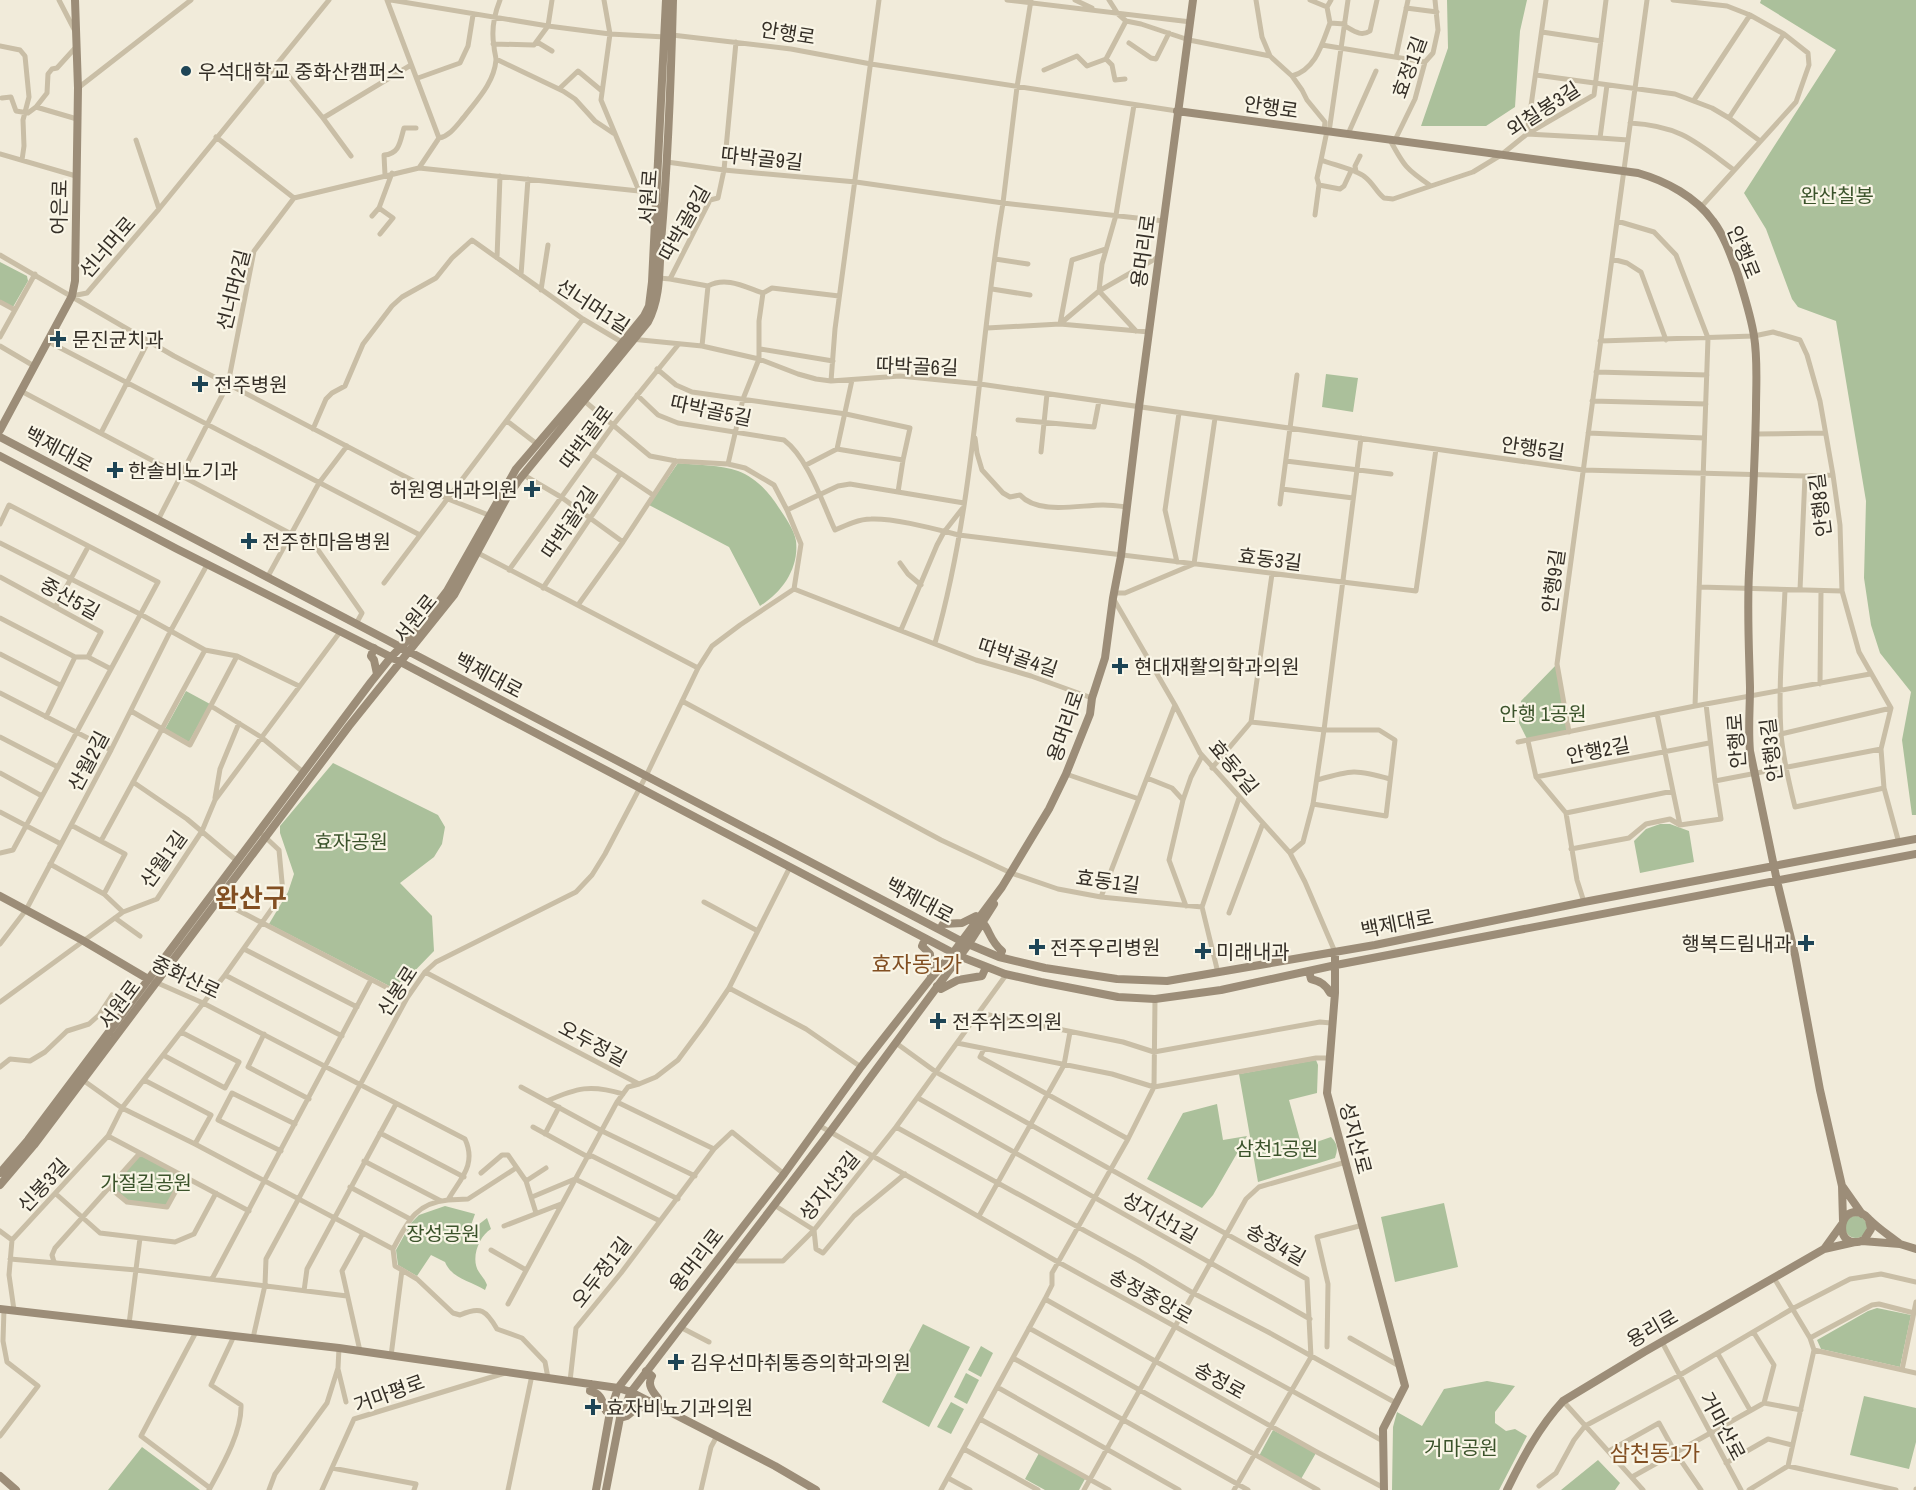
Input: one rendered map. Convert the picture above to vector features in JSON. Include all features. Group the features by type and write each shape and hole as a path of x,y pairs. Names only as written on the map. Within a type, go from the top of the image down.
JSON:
{"street":[{"name":"어은로","path":"59,0 76,34"},
{"name":"어은로","path":"0,430 72,296 75,281 78,88 75,0"},
{"path":"78,88 191,0"},
{"name":"선너머로","path":"72,296 87,293 159,209 329,0"},
{"path":"389,0 411,65 440,138"},
{"name":"안행로","path":"389,0 473,15 610,34 668,36 791,49 871,64 1134,105 1623,171 1652,177 1668,185 1701,207 1712,220 1729,249 1754,336 1756,435 1748,589 1750,695 1748,731 1775,865"},
{"path":"419,168 440,138 444,138 455,129 485,89 496,59 493,44 494,17 500,0"},
{"path":"493,44 534,45 548,26 552,0"},
{"path":"604,0 610,34 602,100 639,191"},
{"name":"서원로","path":"493,517 581,399 653,313 659,278 667,162 666,0"},
{"name":"서원로","path":"628,342 644,316 651,296 656,195 668,36 673,0"},
{"path":"831,381 839,296 879,0"},
{"path":"1007,0 1191,22"},
{"path":"1075,0 1097,10"},
{"path":"1109,0 1118,14 1126,21 1189,40 1270,56"},
{"name":"용머리로","path":"606,1490 620,1418 631,1392 830,1132 998,898 1002,887 1049,809 1090,714 1092,698 1105,658 1121,556 1193,0"},
{"path":"1256,0 1262,38 1270,56 1292,76 1306,100 1325,122 1327,131"},
{"path":"1310,0 1327,7"},
{"path":"1292,76 1302,73 1312,64 1322,45 1330,23 1327,7 1330,0"},
{"path":"1315,215 1319,185 1317,178 1342,47 1348,0"},
{"path":"1330,23 1345,25 1365,35 1370,32 1377,0"},
{"path":"1396,57 1408,0"},
{"name":"효정1길","path":"1393,140 1415,99 1425,62 1433,52 1438,30 1435,0"},
{"path":"1546,0 1527,134 1628,140"},
{"name":"외칠봉3길","path":"1353,172 1368,180 1381,197 1388,200 1473,172 1501,155 1527,134 1594,95 1606,0"},
{"name":"안행9길","path":"1569,732 1557,664 1647,0"},
{"path":"1673,0 1726,6 1750,15 1784,34 1808,53 1809,65 1796,102 1701,207"},
{"path":"1030,1 987,328 1060,324 1149,332"},
{"path":"1406,8 1437,12"},
{"path":"418,78 460,63 468,46 473,15"},
{"path":"1694,100 1750,15"},
{"path":"1044,70 1077,56 1087,66 1107,59 1126,21"},
{"path":"1542,32 1601,41"},
{"path":"1130,43 1156,59 1169,33"},
{"path":"1730,118 1784,34"},
{"path":"537,42 552,51"},
{"name":"안행로","path":"724,170 736,42"},
{"path":"1322,45 1425,62"},
{"path":"0,46 20,50 26,56 29,97 25,112 22,160"},
{"path":"2,98 11,97 16,111 28,113 47,93 48,74 52,69 57,68 77,46"},
{"path":"496,59 575,99 595,121 614,134"},
{"path":"1107,59 1112,65 1115,80 1125,79"},
{"path":"278,63 351,156"},
{"path":"323,118 411,65"},
{"path":"559,89 578,70 602,91"},
{"path":"1348,134 1376,71"},
{"name":"외칠봉3길","path":"1536,75 1596,84"},
{"path":"1596,84 1675,94 1694,100 1730,118 1760,141"},
{"path":"1600,138 1607,85"},
{"path":"1099,291 1106,249 1116,215 1134,105"},
{"path":"36,107 77,119"},
{"path":"1630,123 1665,128 1694,140 1734,170"},
{"path":"385,175 384,155 391,154 398,149 404,128 416,128"},
{"path":"216,137 294,198 419,168 665,195"},
{"name":"선너머로","path":"136,140 159,209"},
{"path":"1393,140 1402,164 1431,186"},
{"path":"0,154 76,176"},
{"path":"1319,185 1340,189 1353,172 1360,156"},
{"path":"1321,160 1353,172"},
{"name":"따박골9길","path":"667,162 724,170 856,182 1003,203 1164,221"},
{"name":"따박골8길","path":"659,278 670,279 710,200 718,198 724,170"},
{"path":"372,216 379,208 392,173"},
{"path":"497,258 500,176"},
{"path":"521,275 528,179"},
{"name":"선너머2길","path":"158,520 228,384 254,251 294,198"},
{"path":"379,208 393,218 380,234"},
{"path":"1617,221 1654,232 1676,255 1708,338 1695,706"},
{"name":"선너머1길","path":"313,429 326,399 345,386 363,344 392,306 402,297 436,278 472,240 583,319 628,342"},
{"name":"선너머1길","path":"541,290 548,244"},
{"path":"1060,324 1072,260 1106,249"},
{"path":"0,255 195,367 448,499 493,517"},
{"path":"1060,324 1099,291 1160,256"},
{"path":"995,259 1028,264"},
{"path":"1611,259 1636,267 1641,272 1666,340"},
{"path":"0,337 35,274"},
{"path":"670,279 708,286 717,281 731,282 763,293 772,288 839,296"},
{"path":"702,346 708,286"},
{"path":"992,288 1030,295"},
{"path":"1099,291 1136,331"},
{"path":"728,464 743,399 759,359 759,321 763,293"},
{"path":"0,302 15,310"},
{"path":"384,583 583,319"},
{"name":"따박골6길","path":"974,436 987,328"},
{"name":"안행8길","path":"1754,336 1773,332 1800,340 1807,355 1817,392 1833,475 1840,525 1842,591 1859,652 1891,708"},
{"path":"1600,341 1754,336"},
{"path":"101,433 149,340"},
{"path":"47,341 420,536"},
{"name":"따박골6길","path":"628,342 702,346 759,359 798,374 831,381 900,376 980,384 1139,407"},
{"path":"678,345 657,369 676,385 692,392 846,414 910,428 898,492"},
{"path":"0,346 34,366"},
{"path":"760,349 833,361"},
{"name":"따박골5길","path":"657,369 637,395 658,415 678,423 784,440 795,448 806,465 835,530 855,522 871,519 959,536 1121,556"},
{"path":"1596,372 1707,375"},
{"path":"1280,504 1297,375"},
{"name":"따박골6길","path":"837,449 852,380"},
{"path":"21,392 291,532 320,550 362,613 356,624"},
{"path":"1041,452 1047,394"},
{"name":"따박골로","path":"561,497 637,395"},
{"path":"581,399 650,456 746,468 774,485 801,544 795,589"},
{"name":"서원로","path":"0,1185 34,1145 80,1077 262,834 454,595 516,469 581,399"},
{"path":"1018,420 1094,427 1100,401"},
{"path":"1592,401 1706,404"},
{"name":"안행5길","path":"1139,407 1583,470 1833,475"},
{"path":"1177,562 1165,510 1179,412"},
{"path":"1114,596 1194,564 1215,418"},
{"path":"507,421 537,444"},
{"path":"1588,433 1704,438"},
{"path":"1756,435 1824,433"},
{"path":"935,643 952,579 974,436"},
{"path":"974,436 982,470 1003,493 1010,497 1020,495 1025,501 1058,507 1102,505 1127,507"},
{"name":"백제대로","path":"0,437 965,943 999,957 1046,968 1134,981 1167,981 1335,952 1916,839"},
{"path":"1290,853 1303,843 1313,804 1361,438"},
{"path":"267,578 319,483 347,446"},
{"path":"806,465 837,449 903,460"},
{"name":"효동3길","path":"1121,556 1416,591 1436,449"},
{"path":"592,454 653,495"},
{"name":"백제대로","path":"0,456 207,565 374,648 956,955 1006,975 1098,993 1155,999 1221,990 1336,964 1916,854"},
{"path":"578,605 676,461"},
{"path":"1286,461 1391,474"},
{"name":"따박골2길","path":"543,588 620,474"},
{"path":"1800,590 1805,476"},
{"path":"527,477 561,497 623,542"},
{"path":"787,510 838,486 849,484 964,505"},
{"path":"1282,489 1353,498"},
{"name":"따박골2길","path":"509,570 561,497"},
{"path":"0,524 9,505 158,582 27,826 13,850 0,853"},
{"path":"901,630 937,544 964,505"},
{"name":"중산5길","path":"0,543 140,614 170,632"},
{"path":"56,606 88,547"},
{"name":"서원로","path":"152,980 237,861 262,834 303,772 377,674 415,633 474,551"},
{"name":"따박골2길","path":"474,551 698,668"},
{"path":"900,562 908,574 921,585"},
{"name":"산월2길","path":"0,944 26,910 207,565"},
{"path":"1212,768 1251,722 1272,574"},
{"name":"중산5길","path":"0,577 101,632 88,657"},
{"path":"1699,587 1842,591"},
{"name":"따박골4길","path":"795,589 976,660 1031,675 1092,698"},
{"name":"신봉로","path":"253,1338 265,1285 266,1259 407,998 425,972 436,962 576,891 592,875 646,776 698,668 712,646 795,589"},
{"name":"안행3길","path":"1785,590 1781,734 1795,807 1884,788"},
{"path":"1820,684 1821,591"},
{"name":"효동2길","path":"1114,596 1202,756 1290,853 1335,952"},
{"path":"0,618 75,657 88,657 111,669"},
{"path":"170,632 204,650 237,656 299,686"},
{"name":"산월1길","path":"215,800 340,632"},
{"path":"374,648 370,656 374,660 377,674"},
{"path":"101,841 204,650"},
{"path":"0,654 60,685"},
{"path":"131,711 190,745 237,656"},
{"path":"46,717 75,657"},
{"name":"안행3길","path":"1750,695 1870,674"},
{"path":"0,693 111,750"},
{"name":"안행2길","path":"1518,742 1750,695"},
{"path":"682,701 941,840 1011,873"},
{"path":"1571,849 1629,838 1646,824 1670,819 1680,825 1721,819 1709,743 1706,704"},
{"path":"1101,897 1175,705"},
{"path":"211,706 261,737 303,772"},
{"path":"1781,734 1891,708 1881,749 1884,788 1899,843"},
{"path":"1657,714 1680,825"},
{"path":"1251,722 1324,730 1379,730 1395,740 1386,816 1313,804"},
{"name":"산월1길","path":"0,1002 123,912 157,899 202,831 215,800 220,770 239,723"},
{"path":"0,736 58,767"},
{"path":"1528,741 1536,777 1566,813 1577,880 1584,902"},
{"name":"안행2길","path":"1536,777 1709,743"},
{"path":"1715,782 1881,749"},
{"path":"1186,906 1169,860 1191,777 1202,756"},
{"path":"1317,780 1350,770 1364,771 1390,779"},
{"path":"0,773 42,796"},
{"path":"1066,774 1140,799"},
{"path":"1148,778 1172,788 1184,800"},
{"name":"산월1길","path":"134,782 202,831 237,861"},
{"path":"1566,813 1673,791"},
{"path":"1218,973 1202,907 1239,798"},
{"path":"0,812 61,844"},
{"path":"1229,913 1263,823"},
{"path":"71,825 125,854 104,894"},
{"name":"신봉3길","path":"12,1240 57,1194 108,1136 122,1108 225,975 283,893 279,850 262,834"},
{"path":"50,864 104,894 123,912"},
{"path":"1775,865 1795,955 1820,1090 1842,1186 1842,1231 1845,1238 1859,1242 1900,1244 1916,1249"},
{"path":"639,1084 656,1077 686,1051 729,988 756,930 790,867"},
{"name":"효동1길","path":"1011,873 1058,889 1101,897 1202,907"},
{"name":"중화산로","path":"0,896 152,980 203,1002 465,1139 470,1150 464,1177"},
{"path":"220,901 407,998"},
{"path":"704,902 756,930"},
{"path":"940,929 943,924 962,923 976,916 986,926 994,944 1002,951 999,957"},
{"path":"115,918 140,936"},
{"path":"925,939 922,946 930,954 931,978"},
{"path":"244,949 357,1007"},
{"name":"성지산로","path":"1335,952 1335,993 1327,1092 1405,1386 1383,1429 1384,1489"},
{"name":"용머리로","path":"596,1490 610,1412 618,1388 784,1174 861,1067 931,978 956,955"},
{"path":"937,986 941,989 958,980 982,976 986,967"},
{"path":"1309,971 1311,979 1320,982 1328,988 1330,993 1335,993"},
{"name":"오두정길","path":"425,972 639,1084"},
{"path":"225,975 342,1036"},
{"name":"성지산3길","path":"783,1261 814,1230 896,1127 1006,975"},
{"path":"212,1279 371,980"},
{"path":"729,988 806,1029 861,1067"},
{"name":"서원로","path":"0,1067 10,1059 30,1061 45,1052 67,1031 89,1024 99,1015 112,995 121,1001"},
{"name":"성지산1길","path":"941,1490 1045,1299 1052,1285 1052,1273 1128,1139 1154,1087 1155,999"},
{"path":"979,1013 1123,1042 1154,1052 1320,1022 1331,1023"},
{"path":"163,1055 225,1088 239,1062 181,1032"},
{"path":"979,1216 1064,1065 1070,1032"},
{"path":"264,1034 248,1067 309,1098"},
{"path":"896,1043 936,1072"},
{"path":"957,1043 1112,1074 1154,1087 1240,1070 1329,1058"},
{"path":"984,1049 980,1057 1128,1139"},
{"name":"성지산1길","path":"936,1072 1227,1234"},
{"path":"80,1077 122,1108 393,1249"},
{"name":"서원로","path":"0,1173 80,1077"},
{"path":"144,1080 211,1115 195,1144"},
{"name":"오두정길","path":"508,1304 617,1102 628,1087 639,1084"},
{"path":"521,1087 602,1131 695,1176"},
{"path":"547,1101 574,1089 603,1088 623,1094"},
{"path":"281,1152 218,1120 232,1093 295,1125"},
{"name":"성지산1길","path":"918,1098 1211,1263"},
{"path":"617,1102 714,1149 732,1132 784,1174"},
{"path":"304,1291 307,1269 333,1217 396,1104"},
{"path":"545,1134 559,1107"},
{"name":"송정중앙로","path":"820,1126 1058,1262 1383,1442"},
{"path":"533,1127 678,1199"},
{"path":"896,1127 1396,1403"},
{"path":"380,1133 464,1177 448,1200"},
{"path":"108,1136 249,1211"},
{"name":"오두정1길","path":"570,1381 576,1328 678,1199 714,1149"},
{"path":"54,1262 52,1255 55,1248 140,1153"},
{"path":"481,1173 502,1155 508,1155 526,1181 536,1214"},
{"path":"364,1161 441,1201"},
{"path":"1084,1490 1246,1199 1259,1188 1346,1162"},
{"path":"516,1168 468,1199 441,1201 419,1209 410,1219 393,1249 394,1266 417,1279 453,1313 460,1315 472,1310 482,1311 488,1314 497,1329 522,1338 546,1362 548,1378"},
{"path":"526,1181 546,1168"},
{"path":"774,1205 814,1230 816,1249 824,1252 854,1216 905,1174"},
{"path":"109,1187 127,1202 167,1207 184,1176"},
{"path":"532,1197 575,1179"},
{"name":"오두정1길","path":"575,1179 660,1221"},
{"path":"1842,1186 1866,1217 1900,1244"},
{"path":"350,1187 410,1219"},
{"path":"57,1194 100,1233 175,1242 194,1234 216,1193"},
{"path":"504,1226 562,1204"},
{"path":"1842,1222 1849,1215 1857,1213 1866,1217"},
{"path":"1824,1249 1859,1242 1870,1233 1866,1217"},
{"name":"용리로","path":"1507,1490 1531,1445 1563,1401 1824,1249 1842,1222"},
{"path":"1328,1347 1328,1284 1317,1237 1363,1225"},
{"path":"0,1230 12,1240 9,1275 14,1311"},
{"path":"360,1351 342,1271 363,1233"},
{"name":"송정4길","path":"1227,1234 1307,1279 1311,1357"},
{"path":"129,1324 140,1239"},
{"path":"491,1250 526,1270"},
{"path":"10,1258 136,1270 348,1296"},
{"name":"용머리로","path":"733,1258 737,1261 783,1261"},
{"path":"1211,1263 1310,1318"},
{"path":"391,1356 402,1270"},
{"name":"거마산로","path":"1585,1426 1754,1333 1791,1309 1850,1279 1881,1274 1916,1282"},
{"path":"1774,1278 1810,1338 1814,1350 1788,1466"},
{"name":"송정로","path":"1045,1299 1384,1489"},
{"path":"1902,1370 1916,1302"},
{"path":"1810,1338 1872,1305 1879,1304 1914,1313"},
{"name":"거마평로","path":"0,1436 38,1386 7,1362 3,1341 2,1309 339,1348 618,1388 631,1392 717,1436 816,1490"},
{"path":"680,1327 709,1342"},
{"path":"1029,1328 1317,1489"},
{"path":"196,1332 141,1436 209,1489 227,1455 241,1415 241,1405 211,1386 234,1336"},
{"path":"1754,1333 1774,1365 1764,1403"},
{"path":"1350,1338 1401,1367"},
{"name":"거마산로","path":"1662,1342 1741,1490"},
{"name":"거마평로","path":"269,1490 275,1474 327,1403 338,1368 339,1348"},
{"path":"1814,1350 1916,1373"},
{"name":"거마산로","path":"1718,1353 1750,1410"},
{"path":"1236,1487 1311,1357"},
{"path":"1013,1358 1236,1487 1248,1490"},
{"name":"거마평로","path":"338,1368 346,1402"},
{"path":"620,1418 627,1416 637,1408 655,1405 658,1398 651,1389 652,1376 646,1371"},
{"name":"거마평로","path":"322,1490 354,1419 507,1372"},
{"path":"508,1490 531,1375"},
{"path":"591,1384 590,1391 601,1397 606,1411 610,1412"},
{"path":"997,1387 1179,1490"},
{"path":"1563,1401 1643,1490"},
{"path":"1632,1477 1764,1403 1801,1410"},
{"path":"980,1419 1109,1490"},
{"path":"1609,1452 1659,1423 1675,1452 1701,1490"},
{"path":"1539,1486 1556,1473 1574,1440 1585,1426"},
{"path":"701,1490 711,1447 717,1436"},
{"path":"1726,1463 1768,1439 1792,1445"},
{"path":"964,1449 1038,1490"},
{"path":"1749,1490 1788,1466 1896,1490"},
{"path":"332,1468 416,1484 414,1490"},
{"path":"0,1476 16,1490"},
{"path":"948,1478 970,1490"}],"green space":[{"path":"1447,0 1527,0 1520,31 1515,107 1486,126 1421,126 1448,48"},
{"name":"완산칠봉","path":"1761,0 1916,0 1916,815 1912,815 1902,740 1911,692 1880,653 1871,625 1864,578 1866,501 1836,321 1798,307 1792,299 1766,229 1744,193 1836,50 1760,3"},
{"path":"0,262 27,276 28,281 13,307 0,300"},
{"path":"1326,374 1358,378 1353,412 1322,407"},
{"path":"678,463 724,467 745,474 766,491 789,523 796,541 792,570 782,587 760,606 729,547 649,505"},
{"name":"안행 1공원","path":"1557,664 1569,732 1528,741 1519,723 1521,701"},
{"path":"186,691 210,704 189,742 165,729"},
{"name":"효자공원","path":"333,763 438,815 445,827 442,844 434,857 400,883 432,916 434,951 402,984 399,991 269,924 288,892 294,874 280,833 280,826"},
{"path":"1660,824 1670,824 1689,831 1694,862 1640,873 1634,841 1646,829"},
{"name":"삼천1공원","path":"1316,1060 1318,1065 1317,1093 1289,1100 1302,1147 1331,1137 1337,1147 1335,1158 1258,1182 1239,1074"},
{"path":"1217,1104 1223,1140 1247,1136 1213,1195 1202,1208 1147,1179 1183,1113"},
{"name":"가절길공원","path":"140,1153 184,1176 167,1207 127,1202 109,1187"},
{"path":"1444,1203 1458,1267 1395,1282 1381,1217"},
{"name":"장성공원","path":"445,1206 475,1214 470,1228 474,1228 487,1218 491,1229 477,1248 475,1261 487,1285 485,1290 457,1276 445,1262 431,1255 417,1276 398,1265 396,1250 411,1223 419,1215"},
{"path":"1856,1216 1864,1219 1867,1227 1864,1235 1856,1238 1848,1235 1845,1227 1848,1219"},
{"path":"1877,1308 1911,1315 1900,1367 1821,1349 1817,1340"},
{"path":"923,1324 970,1347 929,1427 882,1402"},
{"path":"981,1346 993,1353 981,1377 968,1370"},
{"path":"966,1373 979,1380 967,1404 954,1397"},
{"name":"거마공원","path":"1487,1381 1515,1386 1495,1412 1495,1423 1506,1431 1515,1429 1527,1436 1499,1490 1392,1490 1393,1427 1397,1412 1422,1426 1444,1389"},
{"path":"1864,1396 1916,1408 1916,1442 1909,1469 1850,1455"},
{"path":"951,1402 964,1409 951,1434 937,1427"},
{"path":"1273,1430 1316,1453 1301,1479 1259,1456"},
{"path":"142,1447 200,1490 108,1490"},
{"path":"1039,1453 1085,1479 1079,1490 1045,1490 1025,1479"},
{"path":"1598,1460 1620,1483 1615,1490 1561,1490"}],"place":[{"name":"우석대학교 중화산캠퍼스","path":"186,71"},
{"name":"문진균치과","path":"58,339"},
{"name":"전주병원","path":"200,384"},
{"name":"한솔비뇨기과","path":"115,470"},
{"name":"허원영내과의원","path":"532,489"},
{"name":"전주한마음병원","path":"249,541"},
{"name":"현대재활의학과의원","path":"1120,666"},
{"name":"행복드림내과","path":"1806,943"},
{"name":"전주우리병원","path":"1037,947"},
{"name":"미래내과","path":"1203,951"},
{"name":"전주쉬즈의원","path":"938,1021"},
{"name":"김우선마취통증의학과의원","path":"676,1362"},
{"name":"효자비뇨기과의원","path":"593,1407"}],"district":[{"name":"완산구","path":"251,897"},
{"name":"효자동1가","path":"917,964"},
{"name":"삼천동1가","path":"1655,1453"}]}
